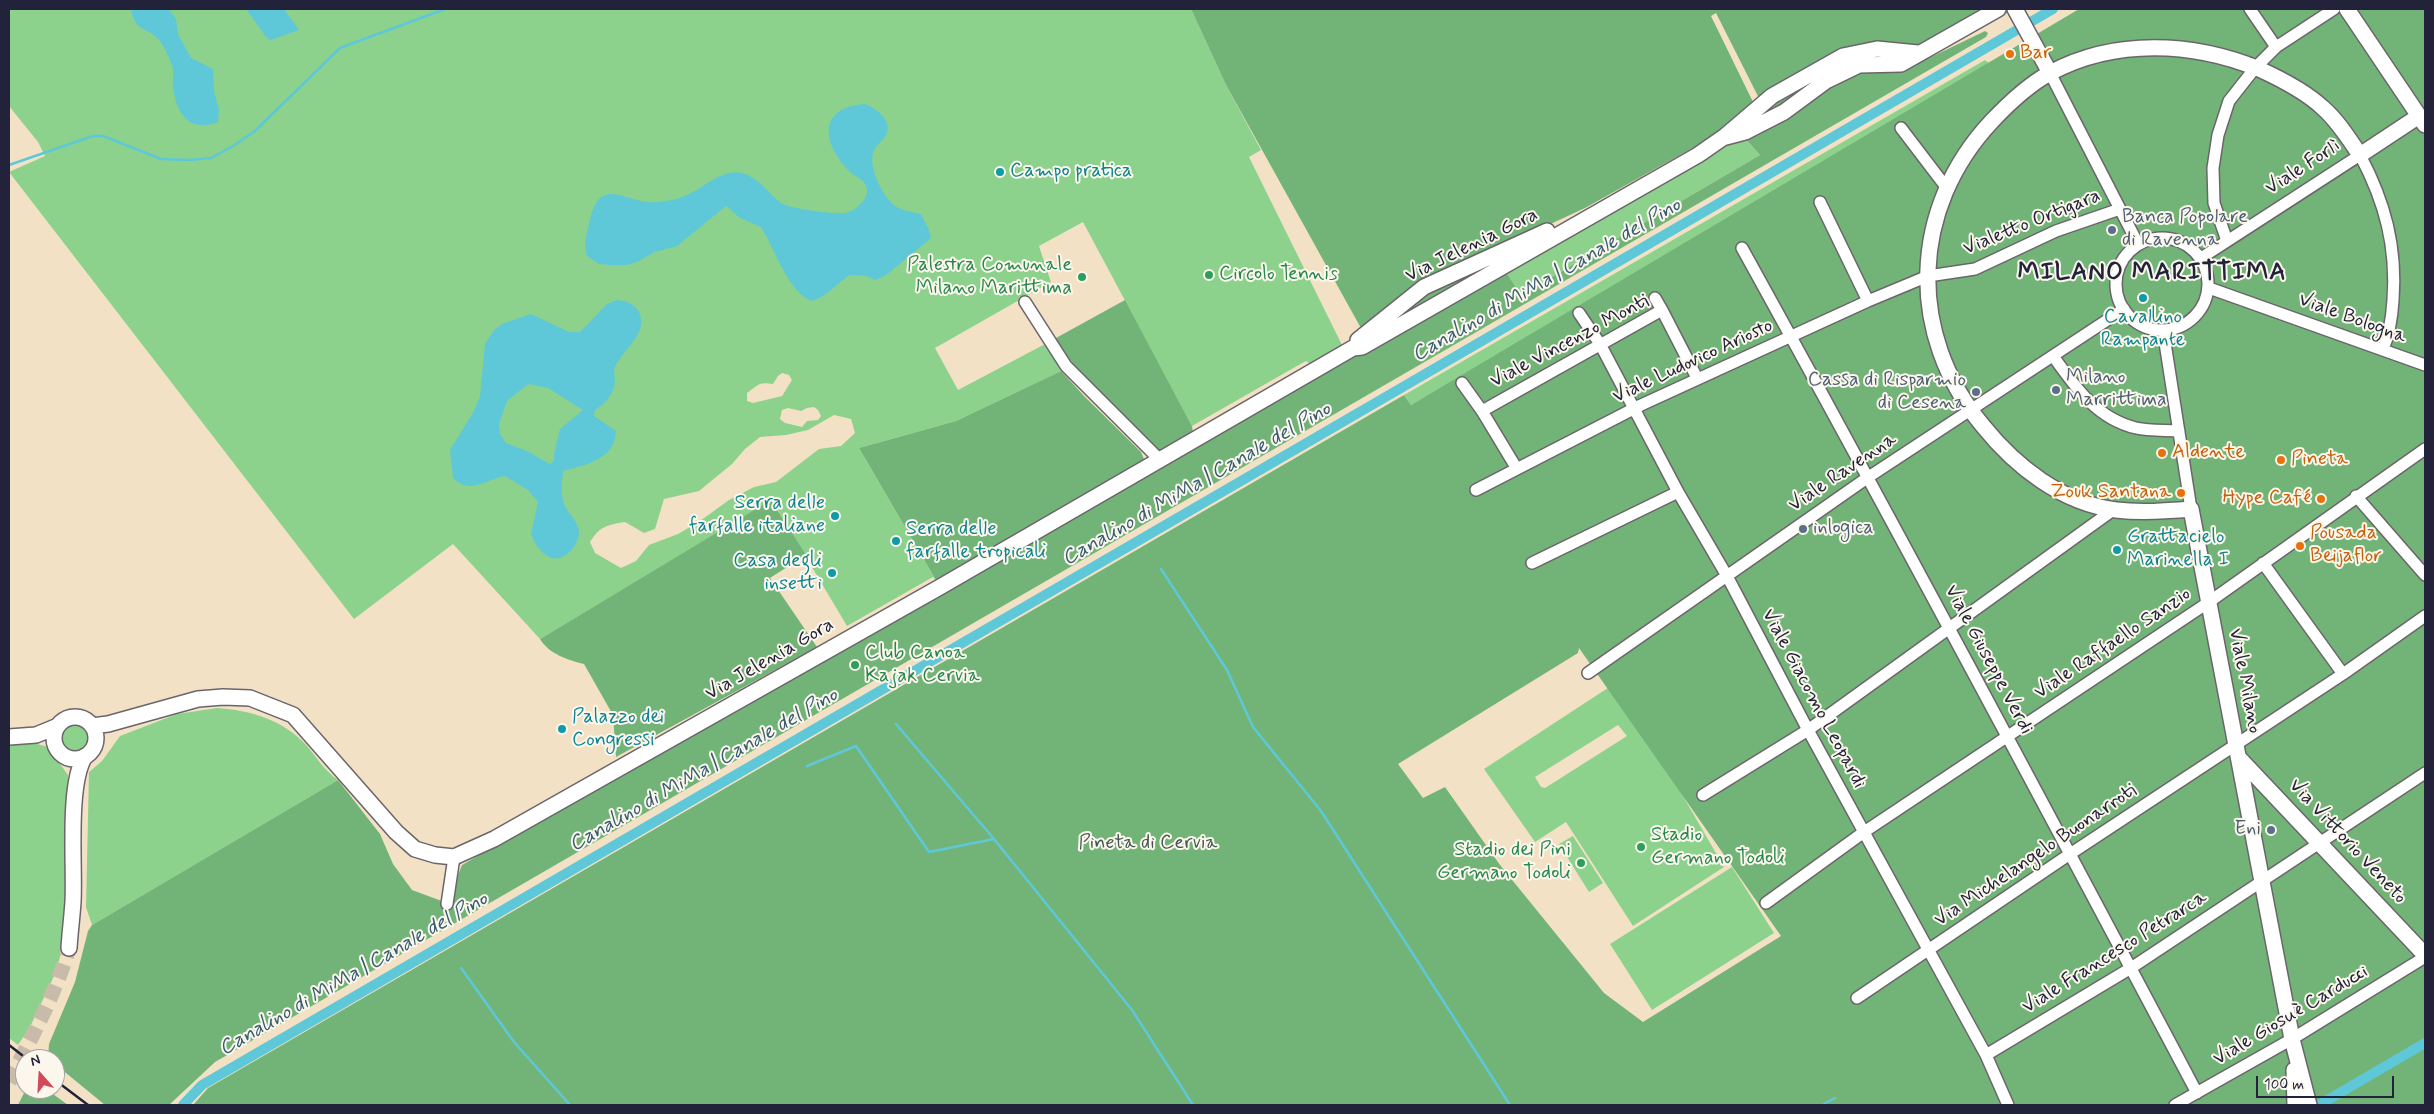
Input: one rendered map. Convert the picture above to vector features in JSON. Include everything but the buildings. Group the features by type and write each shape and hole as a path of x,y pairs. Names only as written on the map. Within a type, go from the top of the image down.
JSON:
{"street":[{"name":"Via Jelenia Gora","path":"1724,138 1745,132 1784,112 1826,81 1859,65 1900,64 1998,9"},
{"path":"2250,9 2276,47"},
{"path":"2227,241 2214,203 2213,168 2218,135 2229,101 2255,68 2276,47 2334,9"},
{"path":"2347,9 2423,117"},
{"path":"2017,13 2138,244"},
{"path":"2191,509 2154,512 2113,510 2071,498 2046,483 2006,451 1970,411 1952,381 1933,329 1929,311 1928,276 1934,223 1946,187 1962,157 1979,135 2028,88 2050,73 2092,56 2154,48 2178,47 2228,57 2255,68 2287,82 2323,107 2343,130 2360,155 2379,193 2393,243 2392,315 2383,349"},
{"name":"Via Jelenia Gora","path":"454,857 494,839 589,786 1353,348 1362,347 1698,155 1724,138 1772,96 1843,56 1876,49 1918,53"},
{"name":"Viale Forlì","path":"2201,258 2360,155 2423,117"},
{"path":"1901,128 1946,187"},
{"name":"Via Jelenia Gora","path":"1353,348 1358,340 1424,288 1621,198"},
{"path":"1820,202 1868,301"},
{"name":"Vialetto Ortigara","path":"1928,276 1975,269 2056,230 2120,209"},
{"path":"2155,238 2173,239 2184,243 2201,258 2208,273 2208,288 2205,302 2188,323 2176,328 2163,330 2148,328 2134,321 2124,309 2116,286 2117,274 2128,252 2138,244 2155,238"},
{"name":"Viale Giuseppe Verdi","path":"1742,248 1950,626 2197,1092"},
{"name":"Viale Ludovico Ariosto","path":"1476,490 1697,378 1928,276"},
{"name":"Viale Bologna","path":"2208,288 2425,365"},
{"path":"1655,298 1662,310"},
{"path":"1025,302 1066,366 1160,460"},
{"name":"Viale Ravenna","path":"1588,673 1867,478 2124,309"},
{"name":"Viale Vincenzo Monti","path":"1482,411 1662,310 1697,378"},
{"name":"Viale Giacomo Leopardi","path":"1579,313 1600,344 1678,492 1727,576 1808,730 1986,1055 2008,1105"},
{"name":"Viale Milano","path":"2163,330 2191,509 2237,751 2250,780 2263,882 2302,1103"},
{"path":"2053,356 2068,377 2104,416 2136,428 2179,431"},
{"name":"Viale Vincenzo Monti","path":"1462,383 1482,411 1517,469"},
{"name":"Viale Raffaello Sanzio","path":"1766,903 1864,832 2209,602 2356,496 2425,449"},
{"path":"1532,563 1678,492"},
{"path":"2356,496 2425,575"},
{"path":"1703,795 1808,730 2113,510"},
{"path":"2263,563 2343,674"},
{"name":"Via Michelangelo Buonarroti","path":"1857,998 2070,854 2237,751 2425,616"},
{"path":"92,726 108,724 198,699 223,697 250,698 293,714 396,832 415,849 435,855 454,857 447,904"},
{"path":"68,948 73,902 75,788 79,767 95,744 148,712"},
{"path":"9,738 36,735 58,726 68,718 75,717 81,718 92,726 96,738 95,744"},
{"path":"58,726 54,741 56,748 65,757 75,788"},
{"path":"9,738 54,741"},
{"path":"65,757 79,759 86,756"},
{"name":"Viale Francesco Petrarca","path":"1986,1055 2131,968 2425,773"},
{"name":"Via Vittorio Veneto","path":"2250,780 2320,844 2425,956"},
{"name":"Viale Giosuè Carducci","path":"2175,1105 2292,1039 2425,956"}],"green space":[{"path":"9,9 1191,9 1226,85 1261,150 1249,157 1342,345 1336,351 1310,364 1306,361 1192,426 1083,222 1039,246 1051,282 935,348 958,390 1047,343 1061,371 956,421 859,448 937,582 933,577 847,626 772,500 540,639 453,544 354,619 9,172 45,156 38,142 9,106","holes":["782,373 789,375 792,380 782,396 753,403 747,401 747,393 759,384 773,384","814,407 818,410 821,416 818,420 807,421 802,427 785,423 780,419 782,410 788,408 801,411","834,415 851,419 855,433 841,446 819,449 776,482 754,487 729,500 678,534 649,545 636,561 621,568 595,553 590,542 601,529 609,525 625,522 644,533 655,529 664,499 699,491 732,464 745,449 760,437 786,435 808,430"]},
{"path":"1191,9 2014,9 1925,60 1985,31 1988,33 1986,37 215,1062 169,1105 105,1105 65,1072 65,1049 49,1049 49,1044 75,982 88,931 92,925 338,780 380,834 393,864 412,890 447,903 462,865 1504,269 1521,295 1760,155 1743,136 1771,122 1716,13 1711,16 1753,102 1731,123 1696,146 1585,208 1419,285 1362,330 1226,85"},
{"name":"Pineta di Cervia","path":"2079,9 2425,9 2425,1105 193,1105 208,1088 1404,395 1411,405","holes":["1579,648 1781,936 1643,1022 1604,993 1500,865 1445,787 1423,798 1398,764 1578,653"]},
{"path":"1985,60 1993,66 1411,405 1404,395"},
{"path":"1743,136 1760,155 1521,295 1504,269"},
{"path":"1569,224 1361,342 1430,289"},
{"path":"1125,300 1192,426 1193,433 1160,452 1091,385 1067,356 1056,338"},
{"path":"1061,371 1141,452 1144,459 1143,464 937,582 859,448 956,421"},
{"path":"771,500 806,555 770,578 817,647 616,757 613,715 584,664 565,658 548,649 540,639"},
{"name":"Stadio Germano Todoli","path":"1617,682 1724,867 1633,926 1566,822 1535,842 1484,769","holes":["1618,725 1627,736 1545,788 1541,787 1535,777"]},
{"path":"217,708 254,714 288,729 307,746 325,768 338,780 92,925 86,907 89,772 102,761 120,736 177,714"},
{"path":"75,723 81,724 86,728 90,733 90,745 86,750 81,754 75,755 69,754 64,750 60,745 59,739 60,733 64,728 69,724"},
{"path":"34,743 48,747 68,775 67,883 63,947 55,974 30,1027 18,1045 9,1038 9,744"},
{"name":"Stadio dei Pini Germano Todoli","path":"1573,836 1603,883 1589,892 1559,844"},
{"path":"1732,867 1774,933 1652,1010 1610,944"},
{"path":"21,1099 60,1099 68,1105 18,1105"}],"water":[{"path":"131,9 169,9 176,19 178,34 191,58 213,69 214,91 219,110 218,122 200,125 186,119 182,114 175,98 173,69 168,55 155,36 135,22"},
{"path":"246,9 284,9 299,30 271,40 266,37"},
{"path":"864,104 878,111 887,125 886,135 875,148 872,160 875,175 882,190 895,206 921,214 931,238 885,276 875,280 866,276 849,275 825,295 813,301 804,297 789,280 761,227 740,218 726,206 677,246 655,252 628,265 599,264 587,256 585,242 590,220 594,207 599,199 605,195 619,195 646,202 667,201 687,195 717,177 734,172 753,178 781,203 786,205 830,213 844,213 853,210 865,199 867,189 864,182 850,172 839,159 833,148 829,128 832,119 838,112 849,107"},
{"path":"617,300 632,305 639,312 641,327 634,341 615,367 615,382 611,395 595,410 594,416 616,431 610,449 597,460 563,471 563,502 574,519 579,533 576,544 568,554 563,557 552,558 539,549 531,534 538,502 528,490 505,476 472,486 459,483 453,478 450,450 474,411 480,396 485,344 494,330 504,323 531,314 569,332 580,332 607,304","holes":["528,384 548,388 583,410 560,429 554,461 550,464 527,451 506,443 500,434 499,424 507,401"]}],"waterway":[{"path":"9,165 93,136 103,136 161,159 189,160 211,158 255,131 340,48 445,9"},
{"name":"Canalino di MiMa | Canale del Pino","path":"183,1105 202,1085 2053,9"},
{"path":"1161,569 1227,670 1253,727 1321,811 1510,1105"},
{"path":"896,724 994,839 1132,1010 1193,1105"},
{"path":"807,766 856,746 929,852 994,839"},
{"path":"461,968 514,1042 570,1105"},
{"path":"2319,1105 2425,1043"},
{"path":"1822,1105 1835,1098"}],"tunnel":[{"path":"9,1082 50,999 69,948"}],"railway":[{"path":"9,1045 15,1050"},
{"path":"65,1088 88,1105"}],"place":[{"name":"Bar","path":"2010,54"},
{"name":"Campo pratica","path":"1000,172"},
{"name":"Banca Popolare di Ravenna","path":"2112,230"},
{"name":"Circolo Tennis","path":"1209,275"},
{"name":"Palestra Comunale Milano Marittima","path":"1082,277"},
{"name":"Cavallino Rampante","path":"2143,298"},
{"name":"Milano Marrittima","path":"2056,390"},
{"name":"Cassa di Risparmio di Cesena","path":"1976,392"},
{"name":"Aldente","path":"2162,453"},
{"name":"Pineta","path":"2281,460"},
{"name":"Zouk Santana","path":"2181,493"},
{"name":"Hype Café","path":"2321,499"},
{"name":"Serra delle farfalle italiane","path":"835,516"},
{"name":"inlogica","path":"1803,529"},
{"name":"Serra delle farfalle tropicali","path":"896,541"},
{"name":"Pousada Beijaflor","path":"2300,546"},
{"name":"Grattacielo Marinella I","path":"2117,550"},
{"name":"Casa degli insetti","path":"832,573"},
{"name":"Club Canoa Kajak Cervia","path":"855,665"},
{"name":"Palazzo dei Congressi","path":"562,729"},
{"name":"Eni","path":"2271,830"},
{"name":"Stadio Germano Todoli","path":"1641,847"},
{"name":"Stadio dei Pini Germano Todoli","path":"1581,863"}],"district":[{"name":"MILANO MARITTIMA","path":"2152,274"}]}
